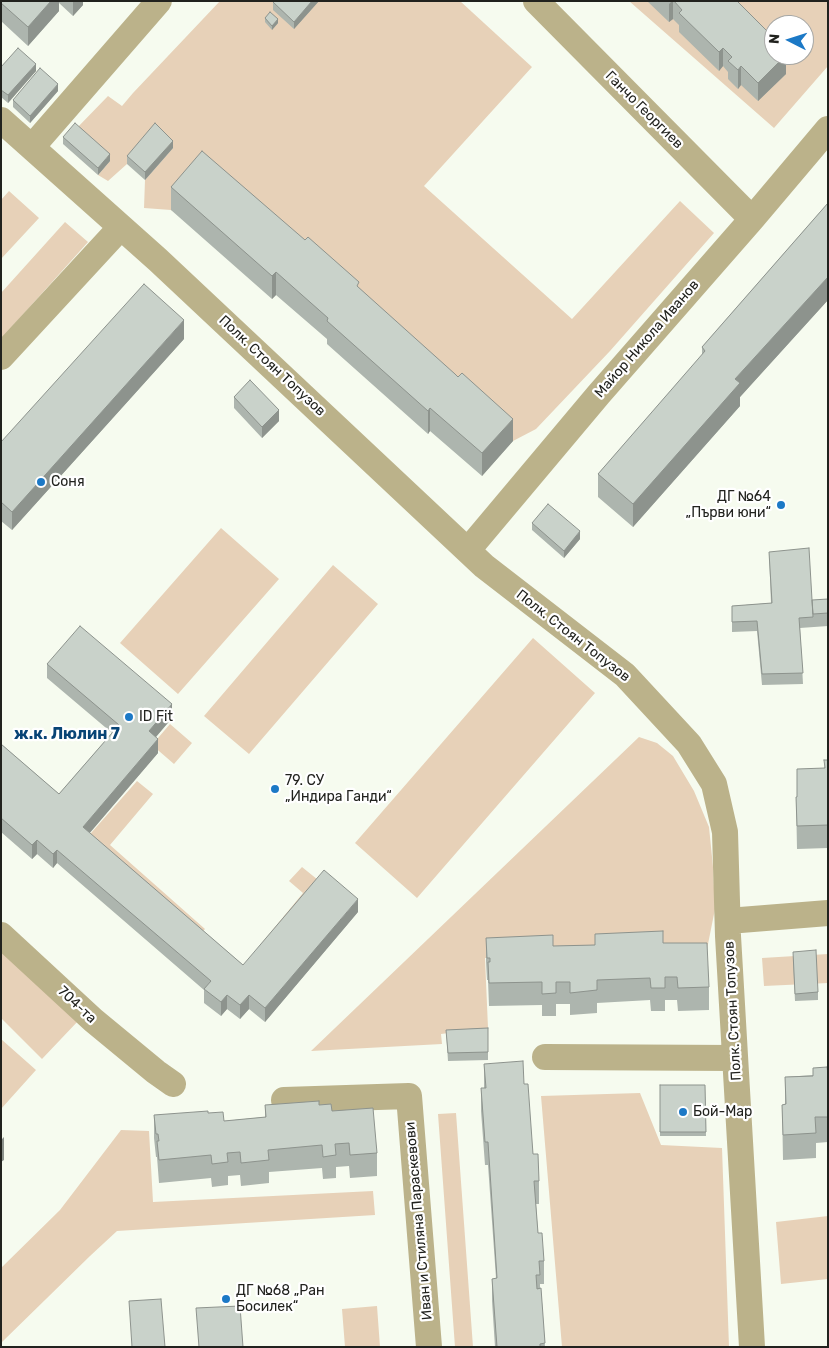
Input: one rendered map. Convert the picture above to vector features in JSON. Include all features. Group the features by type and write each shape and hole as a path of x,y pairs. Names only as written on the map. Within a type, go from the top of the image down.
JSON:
{"street":[{"path":"32,147 159,1"},
{"name":"Ганчо Георгиев","path":"536,1 752,219"},
{"name":"Полк. Стоян Топузов","path":"1,120 158,260 484,566 625,675 689,744 714,784 724,832 752,1347"},
{"name":"Майор Никола Иванов","path":"468,550 828,129"},
{"path":"1,356 122,227"},
{"path":"728,921 828,913"},
{"name":"704-та","path":"1,935 93,1020 164,1078"},
{"path":"545,1057 735,1058"},
{"name":"Иван и Стиляна Параскевови","path":"284,1100 409,1096 429,1347"}],"shaded area":[{"path":"220,1 460,1 532,67 424,186 572,319 680,201 714,233 610,351 536,429 513,441 462,396 171,210 144,208 145,180 173,148 127,164 108,181 98,175 110,161 75,130 108,96 122,106"},
{"path":"629,1 828,1 828,66 774,128"},
{"path":"9,191 39,218 1,259 1,200"},
{"path":"65,222 88,242 1,339 1,293"},
{"path":"221,528 279,579 178,694 120,643"},
{"path":"333,565 378,604 249,754 204,716"},
{"path":"533,638 595,693 417,898 355,843"},
{"path":"170,724 192,743 174,764 152,745"},
{"path":"639,737 657,743 673,756 694,791 709,827 715,909 707,949 485,958 488,1028 441,1034 442,1044 311,1051"},
{"path":"137,781 153,794 110,845 205,929 196,939 84,841"},
{"path":"302,867 323,884 268,950 261,944 303,893 289,881"},
{"path":"1,950 79,1020 42,1059 1,1018"},
{"path":"828,954 828,983 764,986 762,958"},
{"path":"1,1039 36,1070 1,1109"},
{"path":"640,1093 661,1145 722,1148 729,1347 562,1347 541,1096"},
{"path":"456,1113 473,1347 455,1347 438,1114"},
{"path":"121,1130 149,1131 153,1202 373,1191 375,1215 117,1231 1,1343 1,1268 60,1210"},
{"path":"828,1216 828,1279 781,1284 776,1222"},
{"path":"377,1306 380,1347 345,1347 342,1309"}],"building":[{"path":"1,1 51,1 28,27"},
{"path":"312,1 294,22 273,2"},
{"path":"674,1 737,1 764,28 764,65 776,65 758,83 741,66 738,70 728,61 732,57 723,48 719,52 679,13 682,10"},
{"path":"270,12 278,19 272,26 265,18"},
{"path":"18,48 36,64 8,95 1,90 1,67"},
{"path":"40,68 58,84 30,116 13,100"},
{"path":"75,123 110,154 98,168 63,137"},
{"path":"155,123 173,141 145,172 127,156"},
{"path":"202,151 305,240 308,237 359,282 357,286 458,377 462,373 513,419 482,453 430,408 428,411 327,321 328,318 276,272 272,276 171,187"},
{"path":"828,203 828,277 735,379 740,383 633,504 598,474 705,351 702,347"},
{"path":"144,284 184,320 12,512 1,502 1,442"},
{"path":"250,380 279,410 262,427 234,397"},
{"path":"548,504 580,531 564,551 532,523"},
{"path":"809,548 813,617 799,618 803,673 762,674 757,621 732,622 732,606 772,603 769,552"},
{"path":"828,599 828,613 813,614 812,600"},
{"path":"80,626 172,704 149,731 158,739 83,827 243,965 324,870 358,899 265,1008 249,995 240,1005 227,995 221,1002 204,989 211,981 57,850 53,854 37,840 32,845 1,818 1,744 59,794 119,725 47,664"},
{"path":"824,760 828,760 828,825 797,826 797,769 825,768"},
{"path":"663,931 663,943 707,943 709,987 678,988 677,977 665,977 665,988 651,988 650,978 597,980 597,990 570,993 570,982 556,982 556,993 542,994 542,982 489,983 488,962 490,962 490,958 487,958 486,938 553,935 553,946 595,945 595,934"},
{"path":"816,950 818,992 795,994 793,952"},
{"path":"488,1028 488,1052 448,1053 446,1030"},
{"path":"523,1061 524,1084 528,1084 533,1154 538,1154 539,1181 534,1181 538,1233 542,1233 544,1261 539,1261 540,1275 536,1275 537,1289 541,1288 545,1343 540,1344 540,1347 497,1347 492,1279 497,1278 488,1142 485,1142 481,1088 486,1088 484,1064"},
{"path":"827,1067 828,1117 815,1117 816,1133 783,1135 782,1105 786,1104 785,1077 813,1076 813,1068"},
{"name":"Бой-Мар","path":"660,1085 705,1085 706,1132 660,1132"},
{"path":"319,1101 319,1105 331,1104 332,1111 373,1108 377,1153 350,1155 349,1143 335,1144 336,1155 323,1157 322,1145 268,1150 269,1160 241,1163 240,1152 227,1153 228,1162 212,1164 211,1155 159,1160 157,1141 159,1141 158,1134 156,1134 154,1115 208,1111 208,1113 223,1112 224,1121 266,1117 265,1105"},
{"path":"161,1299 165,1347 132,1347 129,1301"},
{"path":"240,1306 243,1347 199,1347 196,1308"}],"place":[{"name":"Соня","path":"41,482"},
{"name":"ДГ №64 „Първи юни“","path":"781,505"},
{"name":"ID Fit","path":"129,717"},
{"name":"79. СУ „Индира Ганди“","path":"275,789"},
{"name":"Бой-Мар","path":"683,1112"},
{"name":"ДГ №68 „Ран Босилек“","path":"226,1299"}],"district":[{"name":"ж.к. Люлин 7","path":"67,734"}]}
